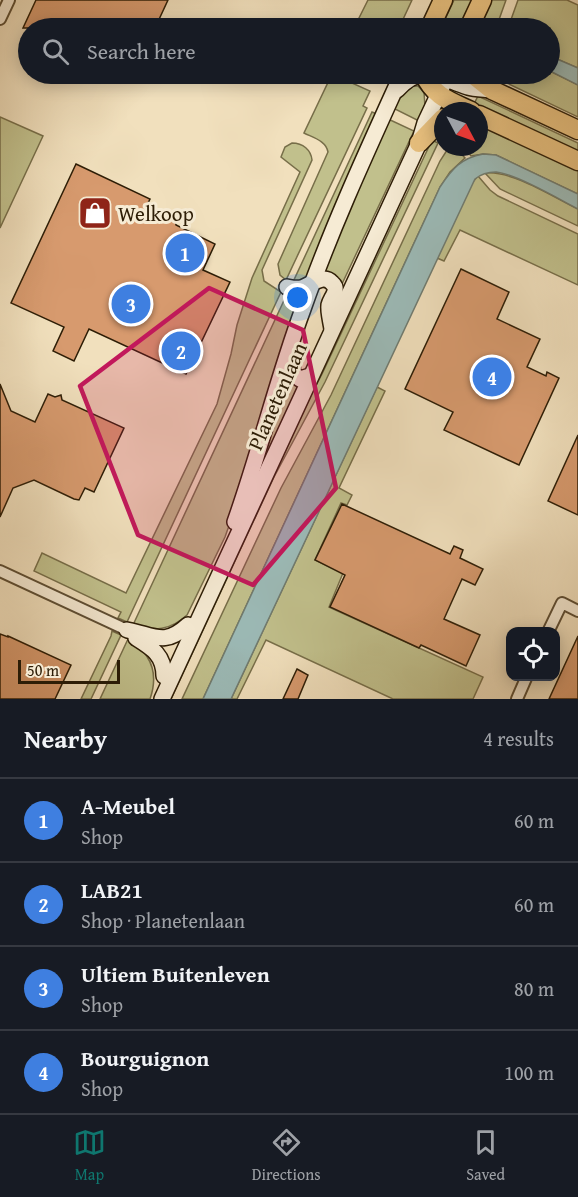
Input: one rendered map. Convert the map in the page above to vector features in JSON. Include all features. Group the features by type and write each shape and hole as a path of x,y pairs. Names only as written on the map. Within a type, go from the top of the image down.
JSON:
{"main road":[{"path":"435,18 443,0"},
{"path":"474,18 482,0"},
{"name":"Planetenlaan","path":"154,699 228,539 251,475 303,308 349,191 398,84"},
{"name":"Planetenlaan","path":"393,95 405,84"},
{"path":"429,84 438,95 452,102"},
{"name":"Planetenlaan","path":"162,699 419,143 425,123 444,84"},
{"path":"463,84 492,90"},
{"path":"484,84 492,90 578,130"},
{"path":"488,119 578,161"},
{"path":"419,143 434,127"},
{"path":"303,308 301,300 287,287 297,288 324,279 335,285 329,305 332,328"},
{"path":"292,339 292,373 300,380 310,376"},
{"path":"127,630 161,639 175,635 188,626"},
{"path":"127,630 159,654 164,676"}],"street":[{"path":"0,19 9,0"},
{"path":"0,571 127,630"},
{"path":"550,627 562,603 578,611"},
{"path":"517,699 526,681"}],"highlighted area":[{"path":"209,288 303,330 336,488 253,585 138,535 80,386"}],"shaded area":[{"path":"368,0 412,0 404,18 359,18"},
{"path":"454,0 475,0 467,18 446,18"},
{"path":"491,0 506,0 500,18 483,18"},
{"path":"518,0 567,0 578,5 578,68 560,60 560,18 512,18"},
{"path":"560,76 578,85 578,117 509,84 560,84"},
{"path":"327,84 354,84 370,91 363,106 367,108 286,280 280,275 278,264 328,152 322,142 304,133"},
{"path":"413,86 418,86 424,92 425,107 419,121 391,107 399,96"},
{"path":"478,96 578,143 578,153 488,111 488,102 475,102"},
{"path":"372,112 379,115 312,272 304,281 293,282"},
{"path":"0,117 43,136 0,228"},
{"path":"386,118 414,131 342,284 334,275 321,271"},
{"path":"488,127 578,170 578,194 496,155 488,154"},
{"path":"432,140 434,151 325,382 274,477 171,699 165,699 282,450 322,374"},
{"path":"292,143 306,148 312,160 262,270 264,281 281,292 127,622 118,618 121,612 34,571 42,553 126,593 217,404 237,325 252,278 300,172 281,157 285,147"},
{"path":"443,156 463,156 465,158 450,172 440,187 203,699 182,699 281,488 331,395"},
{"path":"485,173 496,173 520,180 578,209 578,226 500,189"},
{"path":"478,176 498,196 578,234 578,285 460,230 444,261 437,258 471,184"},
{"path":"287,294 298,303 251,464 225,537 187,615 168,627 155,629 133,625"},
{"path":"285,377 301,386 250,490"},
{"path":"377,387 385,391 339,488 352,495 347,505 341,503 315,560 343,573 329,607 483,677 473,699 393,699 266,640 237,699 231,699"},
{"path":"112,631 121,635 91,699 81,699 111,636"},
{"path":"128,639 142,651 151,664 154,681 150,699 100,699"}],"water":[{"path":"560,60 578,68 578,85 560,76"},
{"path":"496,155 578,194 578,209 515,177 490,172 475,179 231,699 203,699 440,187 458,165 469,158"}],"building":[{"path":"36,0 168,0 160,18 28,18"},
{"path":"76,164 150,199 143,213 162,221 170,216 175,219 176,225 215,244 203,270 230,282 186,374 89,329 74,361 53,351 64,327 11,303"},
{"path":"461,269 509,292 497,319 540,339 527,367 546,376 547,372 559,378 519,465 444,430 453,412 405,389"},
{"path":"0,384 11,411 35,422 48,394 55,397 61,395 62,400 124,428 94,492 85,488 79,500 74,499 34,480 13,488 0,517"},
{"path":"578,435 578,515 548,501"},
{"path":"342,504 450,554 454,546 463,550 460,558 483,569 475,585 462,579 444,619 480,635 466,666 421,645 419,648 330,607 345,575 315,560"},
{"path":"0,634 71,665 55,699 0,699"},
{"path":"578,636 578,699 549,699 557,681 560,681 560,675"},
{"path":"297,669 308,675 298,699 283,699"}],"place":[{"name":"Welkoop","path":"95,213"},
{"name":"A-Meubel","path":"185,253"},
{"name":"Ultiem Buitenleven","path":"131,304"},
{"name":"LAB21","path":"181,351"},
{"name":"Bourguignon","path":"492,377"}]}
